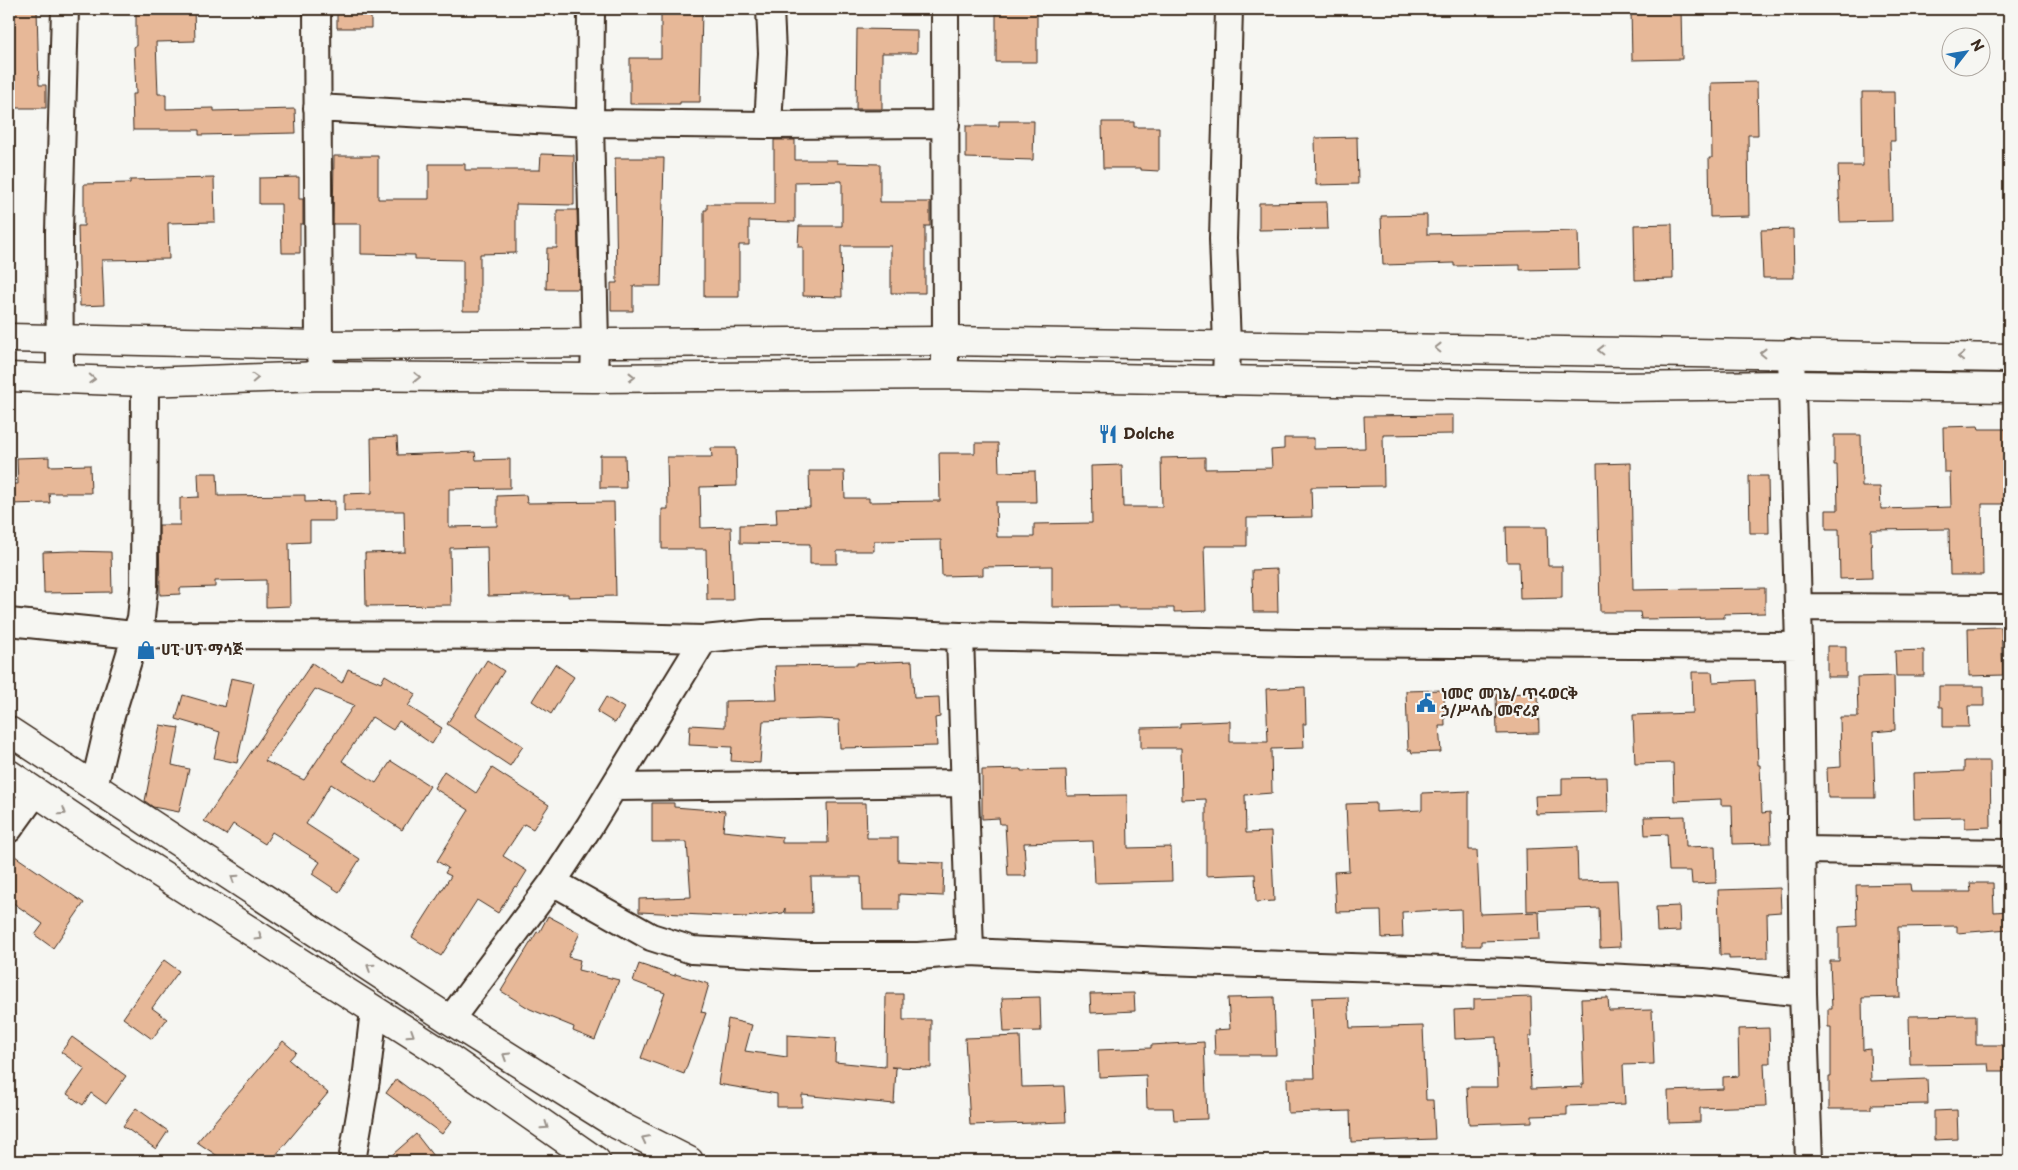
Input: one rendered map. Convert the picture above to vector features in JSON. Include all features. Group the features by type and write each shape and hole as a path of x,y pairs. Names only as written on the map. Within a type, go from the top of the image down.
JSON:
{"main road":[{"path":"9,338 319,345 946,341 1791,353 2009,358"},
{"path":"9,376 145,382 322,376 594,378 944,376 1616,387 1791,385 2009,388"},
{"path":"9,731 450,1020 616,1124 689,1161"},
{"path":"9,774 35,793 437,1050 596,1161"}],"street":[{"path":"60,377 59,232 65,9"},
{"path":"317,9 319,345 322,376"},
{"path":"591,9 590,123 595,343 594,378"},
{"path":"768,125 772,53 770,9"},
{"path":"944,376 946,341 945,9"},
{"path":"1226,381 1227,345 1223,239 1229,9"},
{"path":"317,108 590,123 946,124"},
{"path":"1791,353 1798,607 1803,993 1809,1161"},
{"path":"94,787 110,719 140,618 144,588 145,382"},
{"path":"1798,607 2009,608"},
{"path":"9,622 134,635 579,636 704,639 764,633 861,632 960,636 1307,643 1798,646"},
{"path":"960,636 970,952"},
{"path":"450,1020 553,882 614,787 704,639"},
{"path":"614,787 964,783"},
{"path":"9,829 35,793"},
{"path":"1802,850 2009,853"},
{"path":"553,882 651,937 692,950 804,956 918,956 970,952 1508,972 1703,982 1803,993"},
{"path":"352,1161 366,1080 374,1010"}],"building":[{"path":"9,9 37,9 39,85 46,85 46,108 9,108"},
{"path":"136,9 194,9 195,41 156,42 158,94 166,94 166,109 214,108 214,111 295,109 296,133 199,135 199,130 133,130 132,94 136,94 134,46 136,46"},
{"path":"337,9 371,9 371,28 337,28"},
{"path":"661,9 702,9 700,102 630,104 630,58 661,58"},
{"path":"996,9 1037,9 1037,62 996,62"},
{"path":"1631,9 1681,9 1682,59 1632,60"},
{"path":"857,29 917,30 917,53 882,53 882,109 856,109"},
{"path":"1757,82 1758,135 1748,135 1749,216 1710,217 1709,158 1712,158 1711,83"},
{"path":"1862,92 1894,92 1895,141 1890,141 1892,221 1840,222 1838,166 1863,166"},
{"path":"999,121 1034,121 1033,160 966,158 966,126 999,126"},
{"path":"1102,122 1134,122 1134,127 1159,127 1159,171 1141,170 1141,168 1103,168"},
{"path":"1357,137 1358,184 1316,185 1315,138"},
{"path":"774,140 795,140 795,160 837,160 837,163 880,164 880,202 930,202 930,226 925,226 925,293 891,293 891,246 841,246 842,297 803,296 803,247 798,247 799,226 842,226 842,181 795,182 795,222 749,221 749,245 739,245 739,297 704,297 704,210 707,210 707,204 774,204"},
{"path":"541,154 574,155 574,205 516,204 516,253 480,254 480,311 463,311 463,260 415,259 415,255 361,254 361,224 333,224 334,156 378,156 378,199 429,199 429,164 465,164 465,170 540,170"},
{"path":"615,158 664,158 661,286 633,286 633,311 611,311 611,283 617,283"},
{"path":"299,177 299,199 303,199 303,224 300,224 300,253 282,253 281,204 259,204 259,178"},
{"path":"214,178 215,222 168,223 169,259 102,260 104,305 80,306 78,226 84,226 84,184 130,183 130,180"},
{"path":"1327,202 1328,229 1259,230 1259,203"},
{"path":"557,210 577,210 579,289 546,289 547,248 557,248"},
{"path":"1427,215 1427,234 1578,231 1579,269 1520,270 1520,265 1454,266 1454,263 1383,265 1381,216"},
{"path":"1672,224 1673,279 1635,280 1634,225"},
{"path":"1793,229 1794,278 1763,278 1761,230"},
{"path":"1453,415 1453,434 1383,435 1384,486 1311,487 1312,517 1247,518 1247,546 1204,546 1206,611 1174,612 1174,608 1119,608 1119,606 1052,607 1052,566 983,567 983,575 942,576 941,540 874,541 874,551 837,551 837,564 810,564 810,544 740,543 740,525 777,524 776,508 810,507 809,471 844,471 845,498 869,498 869,502 940,501 939,453 975,453 975,443 998,443 999,472 1035,471 1036,502 996,502 997,537 1034,537 1034,524 1092,523 1091,466 1122,465 1123,507 1162,507 1161,458 1205,457 1205,469 1272,468 1271,450 1284,449 1284,438 1314,438 1314,449 1365,448 1364,416"},
{"path":"1978,426 1979,429 2009,429 2009,504 1982,504 1983,575 1950,575 1949,529 1871,530 1872,578 1840,579 1839,529 1826,529 1826,510 1838,510 1837,465 1834,465 1834,435 1861,435 1862,487 1880,487 1881,509 1951,507 1950,472 1944,472 1943,427"},
{"path":"397,437 398,455 475,452 476,460 510,459 510,488 449,489 449,527 497,526 497,496 526,495 527,503 614,502 616,596 568,597 568,594 488,596 487,547 450,548 451,605 366,606 365,553 405,552 404,511 344,511 344,494 372,493 371,438"},
{"path":"711,448 736,448 737,486 700,487 701,528 731,527 733,600 707,600 706,549 662,549 662,509 668,509 667,457 712,457"},
{"path":"600,455 625,455 626,488 600,488"},
{"path":"49,457 49,466 90,465 91,493 49,493 50,503 9,504 9,484 18,484 17,458"},
{"path":"1631,463 1633,590 1765,588 1765,613 1724,614 1724,618 1641,619 1640,612 1600,612 1597,464"},
{"path":"198,473 217,473 218,496 305,495 305,502 335,501 335,521 310,521 310,542 289,543 290,606 266,607 266,580 215,581 215,587 180,588 180,594 160,595 159,525 180,525 180,498 199,497"},
{"path":"1749,476 1768,476 1769,533 1750,533"},
{"path":"1506,527 1547,527 1548,566 1562,566 1562,598 1520,599 1519,562 1507,562"},
{"path":"43,552 111,552 112,592 44,593"},
{"path":"1277,569 1278,612 1253,612 1252,570"},
{"path":"2001,627 2003,675 1969,676 1968,628"},
{"path":"1827,646 1846,646 1846,677 1827,677"},
{"path":"1924,650 1924,676 1896,676 1895,651"},
{"path":"487,660 504,671 476,715 523,746 510,766 447,724"},
{"path":"912,661 914,698 939,697 940,717 935,718 937,746 840,748 839,720 819,719 763,721 760,763 731,761 732,747 689,745 690,725 725,727 725,701 777,700 775,666 857,665 857,663"},
{"path":"312,663 342,683 348,669 381,683 385,675 416,694 408,706 442,728 432,744 399,721 393,730 372,717 342,761 376,783 391,761 430,786 402,830 331,784 306,824 360,859 339,892 312,874 320,862 272,832 265,844 233,824 226,835 204,821","holes":["315,689 354,705 304,780 265,761"]},
{"path":"555,664 574,677 551,714 532,701"},
{"path":"1692,672 1712,672 1713,682 1755,680 1762,813 1770,812 1771,843 1733,844 1732,805 1721,805 1721,799 1674,801 1673,763 1635,764 1633,715 1693,713"},
{"path":"1894,676 1895,730 1873,732 1875,798 1828,798 1827,768 1841,767 1840,717 1858,717 1857,677"},
{"path":"231,678 254,683 237,763 214,758 220,732 176,719 183,695 225,707"},
{"path":"1939,686 1984,686 1984,706 1968,706 1969,727 1943,727 1943,707 1939,707"},
{"path":"1305,687 1306,724 1303,724 1304,748 1271,749 1272,793 1245,795 1246,833 1271,832 1274,901 1256,902 1255,874 1206,876 1206,799 1182,800 1181,748 1141,748 1141,728 1180,727 1180,723 1230,721 1230,742 1268,742 1266,689"},
{"path":"1444,690 1445,726 1439,726 1441,752 1412,753 1411,750 1408,750 1406,691"},
{"path":"1538,693 1539,733 1497,734 1496,694"},
{"path":"606,697 624,708 615,723 597,712"},
{"path":"160,725 179,728 172,765 189,769 179,812 153,807 145,801"},
{"path":"1964,761 1990,761 1991,827 1965,828 1965,817 1914,818 1913,773 1964,771"},
{"path":"492,768 549,805 533,829 524,824 503,856 527,871 517,887 515,886 498,913 477,900 441,956 412,937 451,876 445,873 448,868 437,861 469,810 434,788 444,771 476,793"},
{"path":"1021,769 1021,771 1066,770 1067,796 1127,795 1128,848 1171,847 1172,881 1095,883 1093,841 1024,843 1026,876 1008,876 1005,824 1000,824 999,818 982,819 982,770"},
{"path":"1607,777 1608,812 1536,814 1535,796 1562,795 1562,778"},
{"path":"1469,791 1469,850 1477,850 1480,914 1539,912 1540,939 1481,941 1481,946 1462,946 1461,909 1402,912 1403,937 1382,938 1381,911 1336,912 1334,872 1349,871 1346,804 1376,803 1376,812 1422,810 1422,793"},
{"path":"652,803 674,803 674,807 725,811 723,831 782,837 782,843 828,843 827,803 866,803 867,838 898,838 898,861 944,863 943,896 899,894 899,910 862,910 861,877 811,877 812,913 785,913 785,908 783,913 745,917 639,912 639,899 691,897 687,842 652,842"},
{"path":"1685,816 1686,847 1715,846 1716,883 1692,884 1691,871 1669,871 1667,834 1645,835 1644,817"},
{"path":"1577,847 1578,881 1617,880 1620,947 1600,948 1599,908 1527,911 1526,849"},
{"path":"9,852 84,903 53,948 35,935 43,924 9,900"},
{"path":"1970,883 1993,883 1994,912 2009,911 2009,929 1957,933 1957,926 1898,927 1900,997 1862,998 1863,1050 1870,1049 1871,1081 1927,1079 1928,1104 1871,1105 1871,1109 1829,1109 1831,1027 1828,1027 1828,1009 1832,1009 1830,961 1839,961 1839,927 1857,926 1856,885 1910,884 1911,892 1971,892"},
{"path":"1780,888 1781,912 1767,913 1768,958 1729,959 1729,955 1720,955 1718,890"},
{"path":"1679,906 1680,931 1657,932 1656,907"},
{"path":"548,916 580,933 568,957 580,960 578,970 619,980 595,1040 573,1031 574,1027 530,1009 501,991"},
{"path":"164,960 179,971 152,1008 167,1019 152,1039 123,1018"},
{"path":"639,964 675,976 675,974 709,984 701,1012 706,1013 684,1074 641,1058 665,993 633,981"},
{"path":"1134,993 1135,1011 1091,1013 1090,994"},
{"path":"886,994 903,994 903,1020 931,1020 931,1068 891,1067 896,1068 894,1104 802,1095 802,1107 777,1107 777,1094 718,1084 728,1019 752,1025 745,1051 787,1057 787,1035 836,1038 835,1062 885,1067"},
{"path":"1040,997 1041,1031 1004,1032 1002,998"},
{"path":"1274,997 1276,1055 1215,1055 1214,1030 1230,1029 1228,998"},
{"path":"1348,997 1350,1028 1423,1026 1426,1100 1433,1100 1435,1139 1351,1142 1350,1111 1288,1113 1287,1078 1315,1078 1312,998"},
{"path":"1531,997 1532,1036 1529,1036 1531,1089 1582,1087 1582,1084 1584,1084 1581,999 1608,998 1609,1011 1652,1010 1654,1064 1623,1065 1625,1104 1567,1106 1567,1115 1532,1116 1532,1122 1469,1124 1467,1087 1498,1087 1496,1037 1455,1039 1454,1010 1474,1009 1474,999"},
{"path":"1976,1015 1976,1045 2009,1045 2009,1071 1989,1071 1988,1064 1910,1065 1909,1016"},
{"path":"1769,1028 1770,1063 1764,1063 1766,1106 1700,1108 1700,1122 1669,1123 1668,1091 1723,1089 1723,1077 1739,1076 1738,1029"},
{"path":"1020,1036 1022,1087 1064,1086 1066,1122 970,1125 965,1038"},
{"path":"72,1037 126,1076 106,1104 91,1093 83,1105 67,1094 85,1069 61,1052"},
{"path":"283,1041 296,1052 289,1060 328,1093 271,1161 225,1161 197,1142"},
{"path":"1204,1042 1207,1119 1174,1120 1173,1108 1147,1108 1146,1075 1099,1077 1098,1050 1151,1048 1151,1045"},
{"path":"396,1079 452,1121 442,1134 386,1093"},
{"path":"136,1108 168,1131 156,1149 123,1126"},
{"path":"1957,1110 1958,1139 1934,1140 1934,1111"},
{"path":"416,1134 437,1161 385,1161"}],"place":[{"name":"Dolche","path":"1108,434"},
{"name":"ሀፒ ሀፕ ማሳጅ","path":"146,650"},
{"name":"ነመሮ መገኔ/ ጥሩወርቅ ኃ/ሥላሴ መኖሪያ","path":"1426,703"}]}
